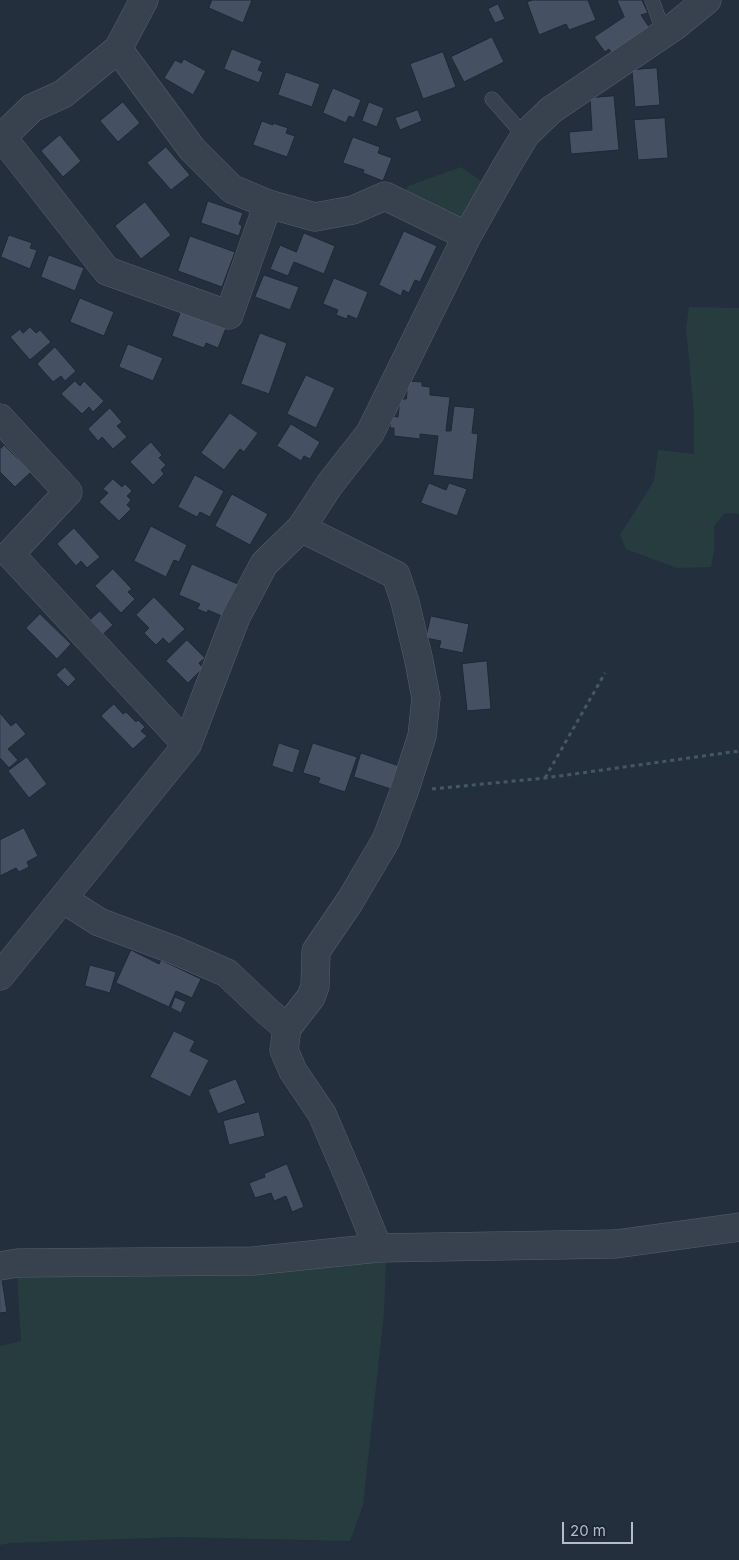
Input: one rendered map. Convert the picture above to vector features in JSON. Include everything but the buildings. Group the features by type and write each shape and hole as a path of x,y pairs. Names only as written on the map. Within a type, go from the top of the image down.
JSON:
{"street":[{"path":"144,0 118,48 63,94 32,108 1,140 107,271 229,315 268,204"},
{"path":"0,976 187,745 236,617 264,564 301,528 330,484 370,433 467,236 526,134 550,110 664,33 707,0"},
{"path":"118,48 192,149 232,189 268,204 316,216 353,210 385,196 467,236"},
{"path":"0,418 68,492 10,554 187,745"},
{"path":"301,528 396,575 411,627 426,698 422,736 386,840 350,901 316,951 315,986 311,997 287,1028 284,1050 293,1071 322,1114 378,1248"},
{"path":"63,899 99,922 174,950 227,973 266,1011 287,1028"},
{"path":"0,1266 18,1263 253,1261 378,1248 616,1244 739,1227"}],"lane":[{"path":"652,0 664,33"},
{"path":"492,99 515,125 526,134"}],"path":[{"path":"545,778 605,673"},
{"path":"404,792 545,778 739,751"}],"green space":[{"path":"461,167 484,183 458,224 403,194 408,186"},
{"path":"689,307 739,308 739,514 725,513 714,526 714,551 711,567 677,568 626,549 620,535 654,481 658,450 694,454 694,412 686,328"},
{"path":"386,1260 384,1313 363,1505 350,1541 178,1537 11,1543 0,1545 0,1346 21,1341 17,1274"}]}
